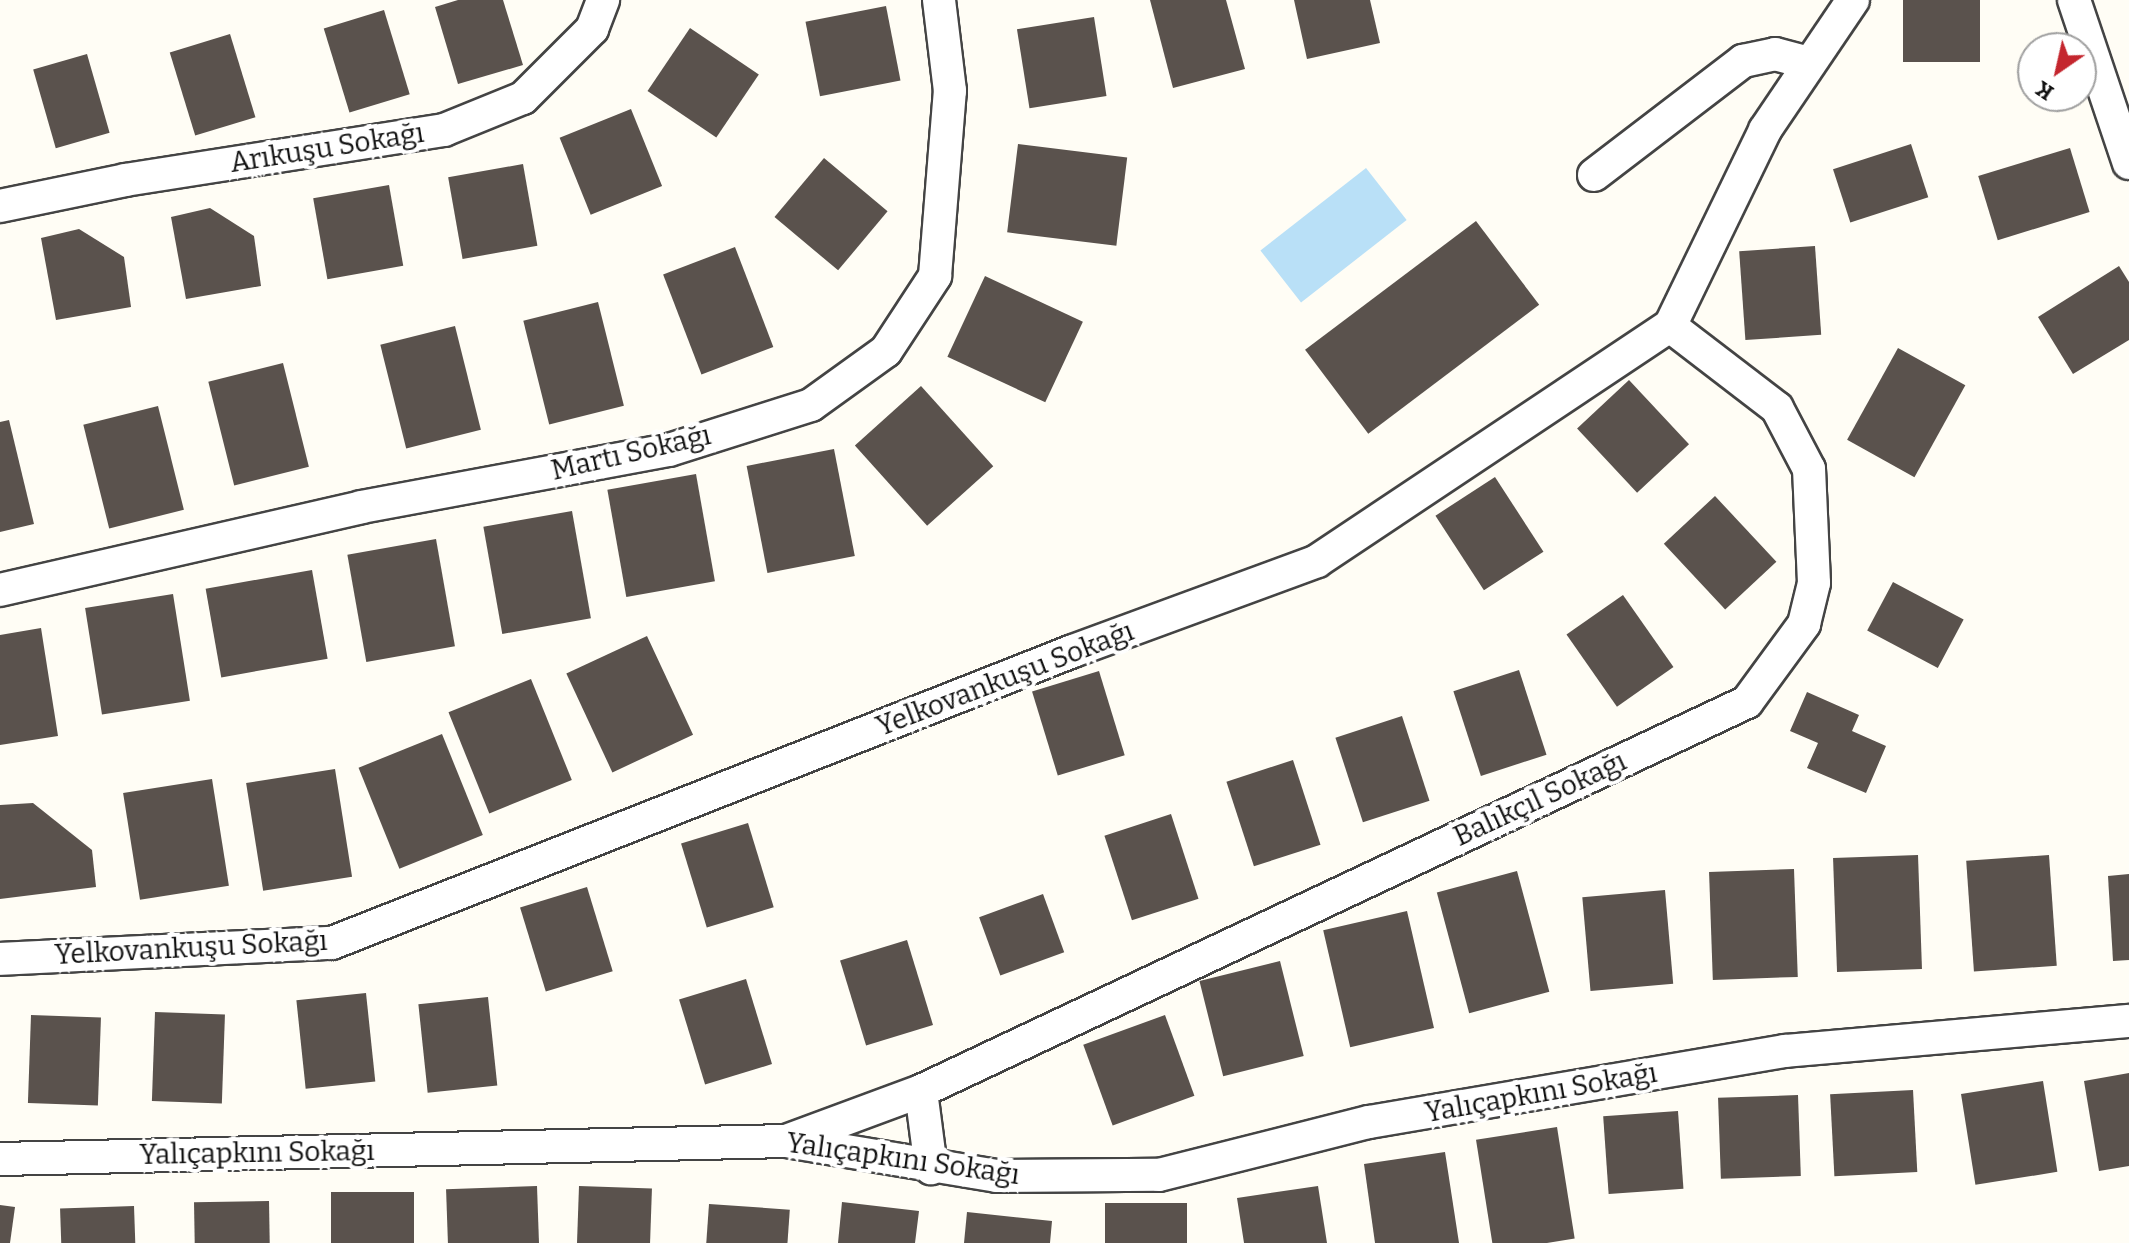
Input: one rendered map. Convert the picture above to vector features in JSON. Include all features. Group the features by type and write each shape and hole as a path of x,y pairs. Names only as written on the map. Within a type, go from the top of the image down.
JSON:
{"street":[{"name":"Arıkuşu Sokağı","path":"0,206 125,180 444,130 523,98 592,29 603,0"},
{"name":"Martı Sokağı","path":"0,590 361,507 669,450 811,405 886,351 935,276 950,91 939,0"},
{"path":"1670,326 1765,130 1853,0"},
{"path":"2074,0 2129,163"},
{"path":"1594,175 1743,61 1775,54 1808,63"},
{"name":"Yelkovankuşu Sokağı","path":"0,959 332,943 1058,657 1317,561 1670,326"},
{"name":"Balıkçıl Sokağı","path":"786,1141 921,1091 1747,702 1804,624 1814,583 1809,469 1777,408 1670,326"},
{"name":"Yalıçapkını Sokağı","path":"0,1159 786,1141 931,1168 997,1176 1159,1175 1369,1122 1785,1051 2129,1021"},
{"path":"921,1091 931,1168"}],"water":[{"path":"1366,168 1407,220 1301,303 1260,250"}],"building":[{"path":"458,0 503,0 523,65 458,84 435,7"},
{"path":"1150,0 1226,0 1245,69 1173,88"},
{"path":"1294,0 1370,0 1380,43 1307,59"},
{"path":"1903,0 1980,0 1980,62 1903,62"},
{"path":"886,6 901,81 820,96 806,22"},
{"path":"384,10 410,94 349,113 324,28"},
{"path":"1094,17 1107,96 1029,108 1017,29"},
{"path":"690,28 759,74 716,137 648,91"},
{"path":"230,34 255,117 195,136 170,52"},
{"path":"87,54 110,133 56,148 33,69"},
{"path":"631,109 662,186 591,215 560,138"},
{"path":"1018,144 1127,157 1116,246 1007,232"},
{"path":"1911,144 1928,197 1850,223 1833,169"},
{"path":"2070,148 2090,212 1998,240 1978,176"},
{"path":"824,158 888,211 838,270 775,217"},
{"path":"523,164 537,246 463,259 448,177"},
{"path":"389,185 403,266 327,279 313,198"},
{"path":"210,208 254,236 261,286 186,299 171,217"},
{"path":"1476,221 1539,305 1368,434 1305,350"},
{"path":"79,229 124,257 131,307 56,320 41,238"},
{"path":"1815,246 1821,335 1745,340 1739,251"},
{"path":"735,247 773,347 701,374 663,275"},
{"path":"2119,266 2129,282 2129,340 2073,374 2038,317"},
{"path":"985,276 1083,322 1045,402 947,357"},
{"path":"598,302 624,406 549,424 523,321"},
{"path":"455,326 481,430 406,448 380,345"},
{"path":"1898,348 1965,385 1914,477 1847,440"},
{"path":"283,363 309,467 234,485 208,382"},
{"path":"1629,380 1689,444 1637,493 1577,428"},
{"path":"921,386 993,466 927,526 855,446"},
{"path":"158,406 184,510 109,528 83,425"},
{"path":"9,420 34,524 0,532 0,422"},
{"path":"834,449 855,556 767,573 747,466"},
{"path":"696,474 715,581 626,597 607,490"},
{"path":"1495,477 1543,552 1484,590 1435,516"},
{"path":"1715,496 1776,562 1725,610 1664,544"},
{"path":"572,511 591,618 502,634 483,527"},
{"path":"436,539 455,646 366,662 347,555"},
{"path":"312,570 328,659 221,677 206,589"},
{"path":"1893,582 1964,620 1938,668 1867,631"},
{"path":"173,594 190,701 102,715 85,608"},
{"path":"1623,595 1673,667 1617,707 1566,635"},
{"path":"41,628 58,736 0,745 0,635"},
{"path":"647,636 693,735 612,772 566,674"},
{"path":"1519,670 1547,755 1481,776 1453,691"},
{"path":"1099,671 1125,755 1058,776 1032,691"},
{"path":"531,679 572,780 489,813 448,712"},
{"path":"1807,692 1859,715 1852,731 1886,746 1866,793 1807,768 1818,743 1790,731"},
{"path":"1402,716 1430,801 1363,822 1335,738"},
{"path":"442,734 483,835 399,869 359,768"},
{"path":"1293,760 1321,845 1254,866 1226,782"},
{"path":"335,769 352,877 263,891 246,783"},
{"path":"212,779 229,886 140,900 123,793"},
{"path":"33,803 92,850 96,887 0,899 0,805"},
{"path":"1171,814 1199,899 1132,920 1104,836"},
{"path":"748,823 774,907 707,928 681,843"},
{"path":"1918,855 1922,969 1837,972 1833,858"},
{"path":"2049,855 2057,966 1974,972 1966,861"},
{"path":"1794,869 1798,977 1713,980 1709,872"},
{"path":"1517,871 1549,992 1469,1013 1437,892"},
{"path":"2129,874 2129,960 2113,961 2108,876"},
{"path":"587,887 613,971 546,992 520,907"},
{"path":"1665,890 1673,984 1591,991 1582,897"},
{"path":"1043,894 1064,952 1000,976 979,917"},
{"path":"1407,911 1434,1028 1350,1047 1323,930"},
{"path":"907,940 933,1025 866,1046 840,960"},
{"path":"1280,961 1304,1056 1223,1076 1199,981"},
{"path":"746,979 772,1064 705,1085 679,999"},
{"path":"366,993 375,1082 306,1089 296,1000"},
{"path":"488,997 497,1086 428,1093 418,1004"},
{"path":"155,1012 225,1014 222,1103 152,1101"},
{"path":"31,1015 101,1017 98,1105 28,1103"},
{"path":"1165,1015 1194,1096 1113,1126 1083,1045"},
{"path":"2129,1073 2129,1166 2099,1171 2084,1081"},
{"path":"2043,1081 2057,1172 1975,1185 1961,1094"},
{"path":"1913,1090 1917,1172 1834,1176 1830,1094"},
{"path":"1798,1095 1801,1176 1721,1179 1718,1098"},
{"path":"1678,1111 1683,1189 1609,1194 1603,1116"},
{"path":"1557,1127 1575,1239 1547,1243 1492,1243 1476,1140"},
{"path":"1445,1152 1459,1243 1375,1243 1364,1164"},
{"path":"537,1186 539,1243 448,1243 446,1189"},
{"path":"579,1186 652,1189 650,1243 577,1243"},
{"path":"1318,1186 1327,1243 1244,1243 1237,1198"},
{"path":"331,1192 414,1192 414,1243 331,1243"},
{"path":"269,1201 270,1243 195,1243 194,1202"},
{"path":"842,1202 919,1211 915,1243 838,1243"},
{"path":"1105,1203 1187,1203 1187,1243 1105,1243"},
{"path":"709,1204 790,1210 787,1243 706,1243"},
{"path":"0,1205 15,1207 10,1243 0,1243"},
{"path":"134,1206 135,1243 61,1243 60,1209"},
{"path":"967,1212 1052,1221 1050,1243 964,1243"}]}
